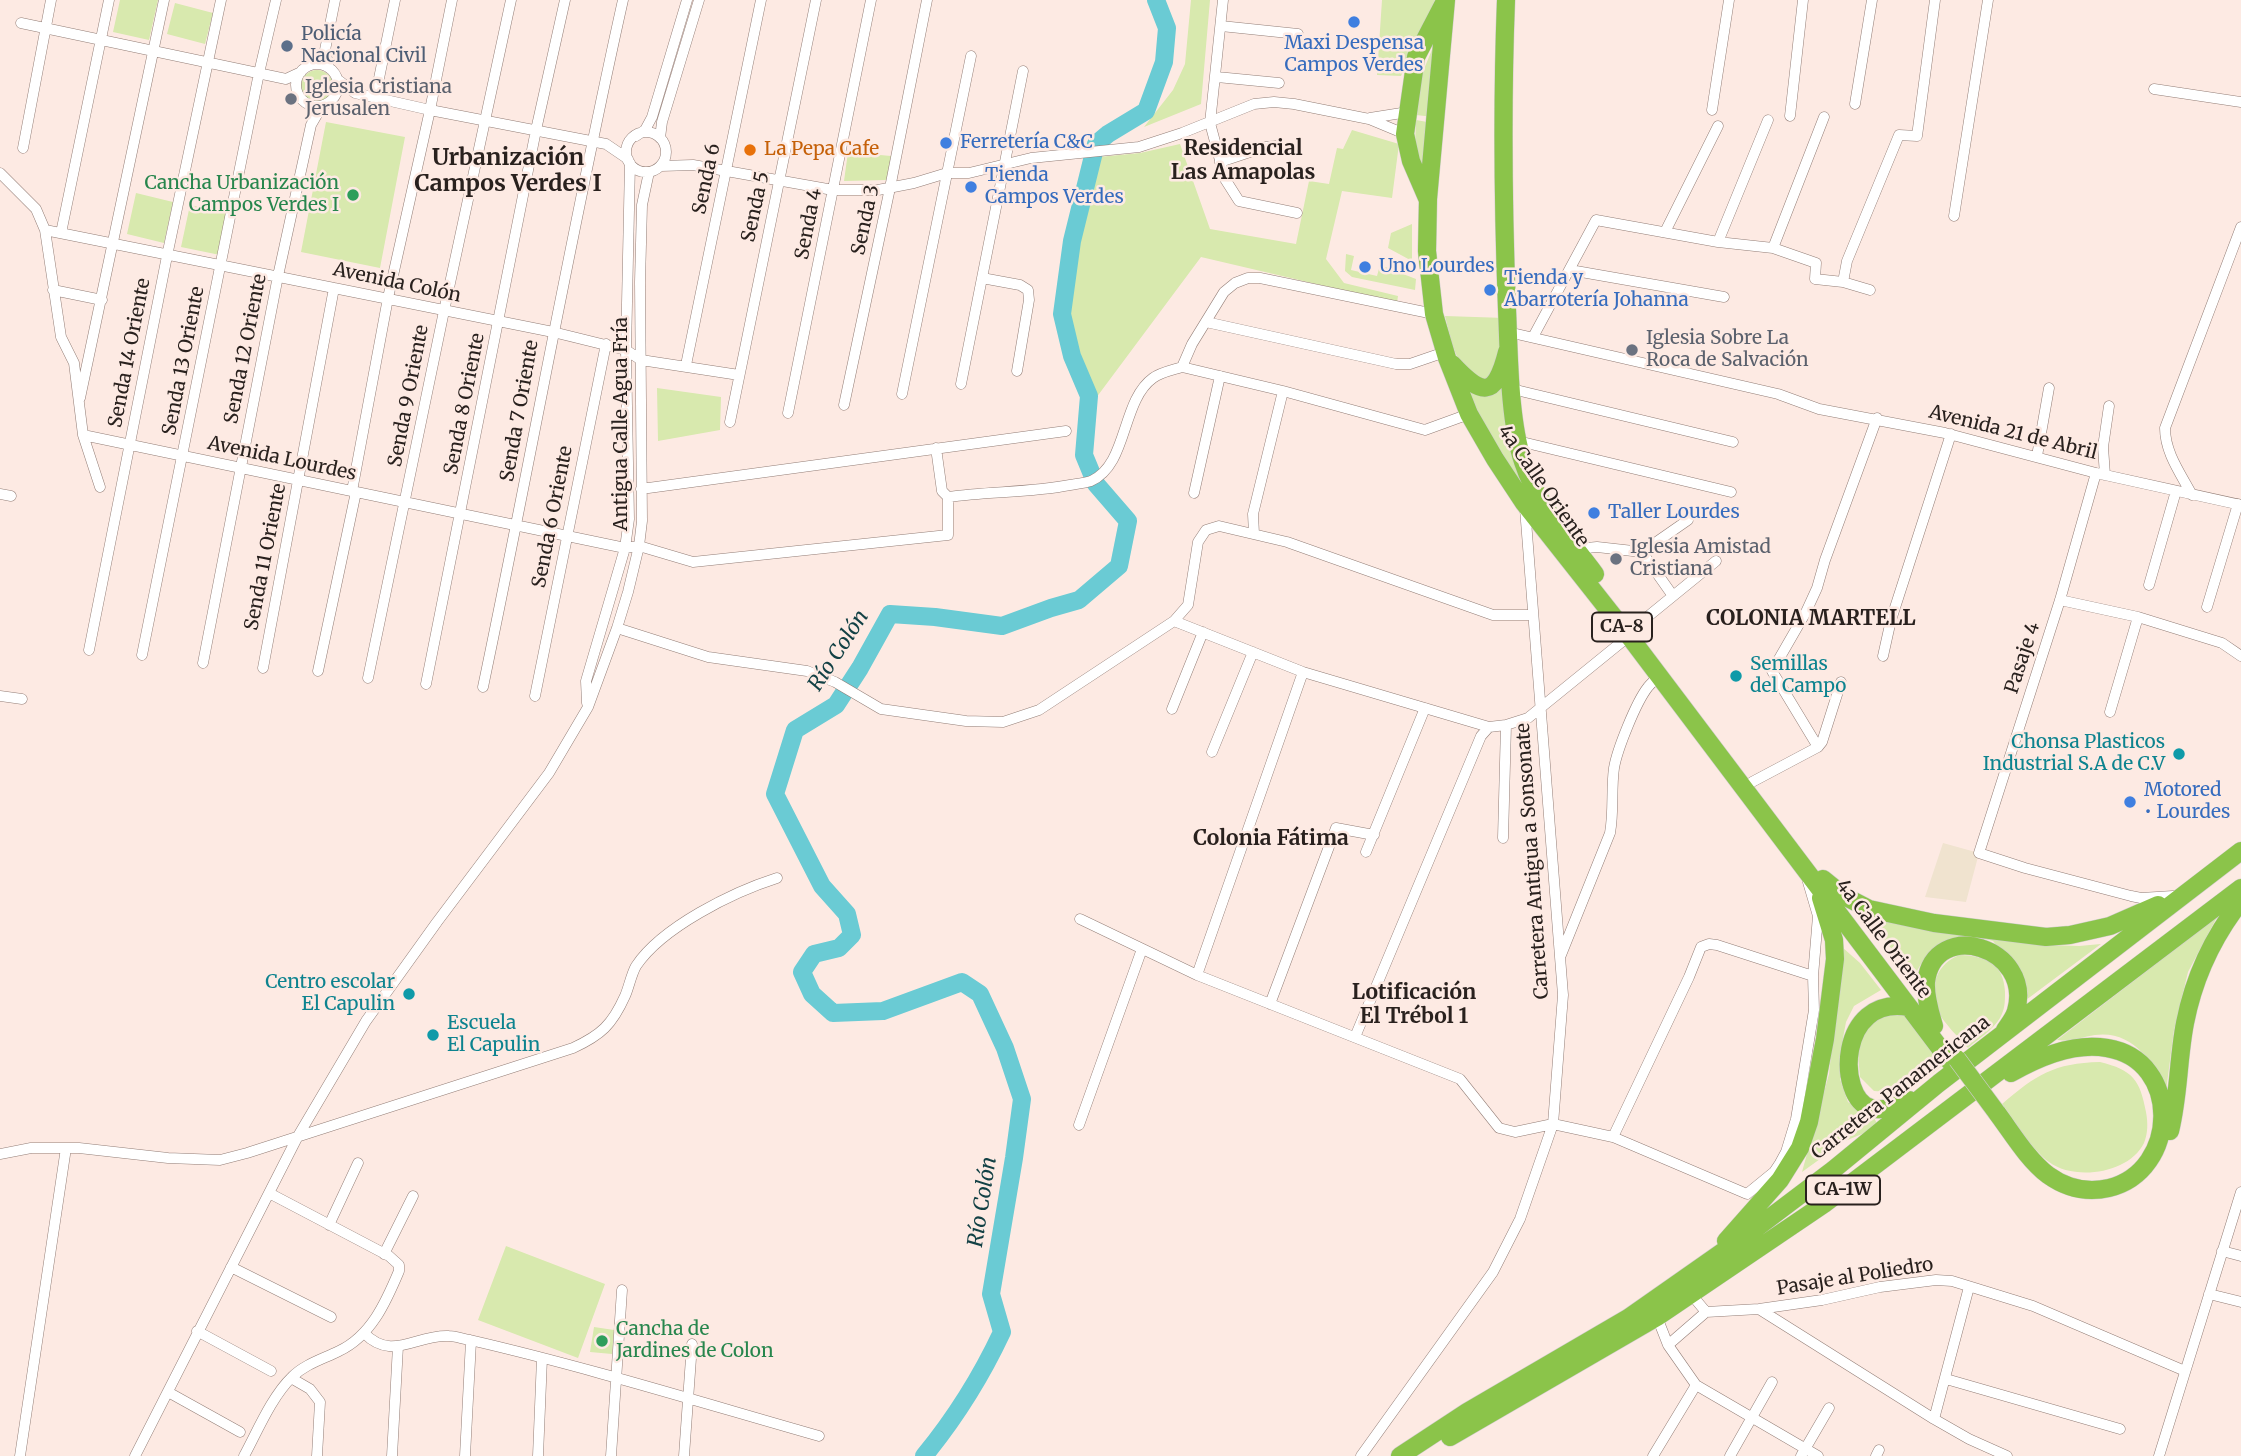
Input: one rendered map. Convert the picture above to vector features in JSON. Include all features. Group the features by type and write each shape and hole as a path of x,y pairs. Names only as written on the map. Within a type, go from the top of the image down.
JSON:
{"highway":[{"path":"1428,199 1411,162 1405,134 1416,57 1446,0"},
{"name":"4a Calle Oriente","path":"1446,0 1428,199 1427,251 1434,314 1446,355 1469,414 1524,503 1632,631 1752,782 1908,1007 1961,1060"},
{"name":"4a Calle Oriente","path":"1506,0 1502,170 1508,339 1518,441 1523,462 1549,513 1632,631 1659,676 1801,865 1820,882 1961,1060 1995,1115"},
{"path":"1446,355 1473,385 1484,389 1491,386 1502,368 1508,339"},
{"name":"Carretera Panamericana","path":"1399,1456 1467,1412 1628,1318 1702,1267 1833,1170 1939,1083 1961,1060 2110,953 2241,850"},
{"path":"1820,882 1856,904 1934,923 2052,937 2093,930 2128,919 2201,880"},
{"path":"1702,1267 1780,1180 1800,1148 1809,1122 1825,1039 1835,958 1834,940 1820,882"},
{"name":"CA-1W","path":"1420,1456 1657,1317 1824,1204 2241,888"},
{"path":"1995,1115 2029,1167 2046,1184 2059,1191 2088,1197 2107,1196 2140,1180 2157,1161 2169,1137 2193,988 2216,935 2241,901"},
{"path":"1934,1026 1926,981 1939,956 1962,945 1984,949 2000,958 2013,975 2016,985 2018,998 2015,1013 2005,1030 1961,1060"},
{"path":"1908,1007 1888,1006 1863,1018 1851,1046 1849,1067 1852,1087 1863,1103 1878,1109 1896,1106 1939,1083"},
{"path":"1892,1154 2027,1064 2059,1052 2077,1049 2108,1048 2123,1052 2136,1060 2147,1070 2157,1086 2164,1115 2157,1145 2148,1162 2139,1171 2118,1185 2086,1190 2060,1183 2046,1173 1995,1115"}],"street":[{"path":"23,148 51,0"},
{"path":"61,233 109,0"},
{"path":"80,398 164,0"},
{"name":"Senda 14 Oriente","path":"89,650 221,0"},
{"name":"Senda 13 Oriente","path":"142,655 276,0"},
{"path":"335,0 325,50 329,68 337,79 355,93"},
{"path":"375,97 395,0"},
{"path":"318,671 354,492 388,298 452,0"},
{"name":"Senda 9 Oriente","path":"368,678 511,0"},
{"name":"Senda 8 Oriente","path":"426,684 536,130 565,0"},
{"name":"Senda 7 Oriente","path":"483,687 517,526 553,332 623,0"},
{"path":"629,161 627,148 634,137 645,130 652,117 687,0"},
{"path":"661,166 666,152 662,122 699,0"},
{"name":"Senda 6","path":"686,365 761,0"},
{"name":"Senda 5","path":"730,422 816,0"},
{"name":"Senda 4","path":"788,413 871,0"},
{"name":"Senda 3","path":"844,405 927,0"},
{"path":"1223,0 1217,77 1210,123 1220,162 1230,188 1239,201 1297,212"},
{"path":"1712,110 1728,0"},
{"path":"1790,116 1803,0"},
{"path":"1855,104 1872,0"},
{"path":"1843,282 1847,261 1899,135 1916,136 1935,0"},
{"path":"1954,216 1988,0"},
{"path":"20,23 286,79 303,101 311,125"},
{"path":"1222,26 1298,34"},
{"path":"286,79 312,65 325,50"},
{"path":"902,394 971,56"},
{"path":"312,65 320,64 329,68"},
{"path":"961,384 1023,71"},
{"path":"297,91 301,72"},
{"path":"1217,77 1279,83"},
{"path":"334,98 338,89 337,79"},
{"path":"2154,89 2241,102"},
{"path":"303,101 312,106 322,106 334,98 355,93 606,144 638,170 649,172 661,166 693,165 851,191 890,188 947,173 969,173 1031,158 1139,147 1210,123 1254,104 1294,104 1369,119 1405,134"},
{"name":"Senda 12 Oriente","path":"203,663 278,276 311,125 322,106"},
{"path":"1369,119 1408,112"},
{"path":"1773,248 1824,117"},
{"path":"1718,242 1768,120"},
{"path":"1665,232 1718,126"},
{"path":"606,144 651,133 678,157 693,165"},
{"path":"1220,162 1275,146"},
{"name":"Antigua Calle Agua Fría","path":"588,707 586,681 625,548 629,519 626,350 629,161"},
{"name":"Antigua Calle Agua Fría","path":"588,707 617,628 639,546 642,521 642,205 649,172"},
{"path":"0,173 36,209 45,230 61,337 75,363 83,435 100,486"},
{"path":"1533,337 1596,220 1718,242 1773,248 1816,263 1815,279 1843,282 1870,290"},
{"path":"2192,495 2169,453 2165,428 2241,227"},
{"name":"Avenida Colón","path":"45,230 553,332 626,350 641,360 738,375"},
{"path":"1570,270 1724,297"},
{"path":"982,278 1020,285 1028,290 1029,300 1017,371"},
{"path":"1182,367 1192,344 1224,292 1235,283 1248,278 1260,278 1434,314"},
{"name":"Senda 11 Oriente","path":"263,668 334,288"},
{"path":"53,290 102,300"},
{"path":"1206,322 1396,364 1410,364 1446,355"},
{"name":"Avenida 21 de Abril","path":"1508,339 1533,337 1778,394 1819,409 1951,434 2101,474 2240,504"},
{"name":"Senda 6 Oriente","path":"534,696 606,344"},
{"path":"948,497 982,492 1045,490 1091,481 1105,471 1135,402 1146,384 1155,376 1182,367 1425,429 1469,414"},
{"path":"1194,492 1220,376"},
{"path":"2037,456 2049,388"},
{"path":"1512,389 1733,442"},
{"path":"1254,534 1254,514 1283,391"},
{"name":"Pasaje 4","path":"2109,406 2101,474 1979,853 2131,897"},
{"path":"1818,747 1772,671 1817,589 1877,418"},
{"path":"641,489 1066,431"},
{"path":"1883,656 1891,620 1951,434"},
{"name":"Avenida Lourdes","path":"83,435 625,548 639,546"},
{"path":"1518,441 1731,492"},
{"path":"639,546 693,562 948,535 948,497 942,491 936,448"},
{"path":"2149,585 2176,491"},
{"path":"0,494 11,496"},
{"name":"Carretera Antigua a Sonsonate","path":"1362,1456 1493,1272 1520,1219 1553,1124 1563,995 1524,503"},
{"path":"2207,607 2240,504"},
{"path":"1576,549 1597,547 1642,552 1689,520"},
{"path":"617,628 708,656 807,671 835,682 881,709 966,721 1003,722 1039,710 1174,621 1188,606 1198,542 1206,530 1219,526 1287,542 1493,615 1533,615"},
{"path":"1642,552 1673,596"},
{"path":"1174,621 1303,672 1489,727 1528,718 1539,710 1716,561"},
{"path":"2060,600 2138,617 2222,643 2241,656"},
{"path":"2110,712 2138,617"},
{"path":"1172,709 1203,632"},
{"path":"1212,752 1253,652"},
{"path":"1196,975 1303,672"},
{"path":"1560,957 1610,833 1616,757 1640,699 1659,676"},
{"path":"1752,782 1818,747 1822,742 1841,682"},
{"path":"0,696 22,699"},
{"path":"135,1456 298,1136 366,1021 549,773 588,707"},
{"path":"1366,852 1425,708"},
{"path":"1503,838 1506,725"},
{"path":"1355,1037 1481,736 1489,727"},
{"path":"1270,1004 1336,828 1374,835"},
{"path":"1080,919 1196,975 1460,1079 1499,1128 1516,1132 1553,1124 1613,1138 1747,1194 1774,1172 1786,1152 1796,1119 1814,1010 1813,976 1818,916 1801,865"},
{"path":"0,1154 31,1148 66,1148 220,1160 573,1048 591,1039 609,1025 625,996 635,968 656,941 720,902 777,878"},
{"path":"2128,919 2135,909 2131,897 2174,896"},
{"path":"1613,1138 1701,947 1717,945 1813,976"},
{"path":"1079,1125 1142,949"},
{"path":"20,1456 66,1148"},
{"path":"329,1224 358,1163"},
{"path":"2159,1456 2241,1192"},
{"path":"244,1456 278,1395 291,1378 308,1364 357,1342 385,1304 399,1271 399,1265 384,1254 269,1193"},
{"path":"384,1254 413,1196"},
{"path":"2222,1251 2241,1256"},
{"path":"231,1267 331,1317"},
{"name":"Pasaje al Poliedro","path":"1706,1312 1759,1309 1822,1300 1880,1287 1936,1280 1952,1281 2033,1306 2185,1371"},
{"path":"1934,1419 1969,1287"},
{"path":"611,1456 622,1290"},
{"path":"1668,1345 1706,1312 1690,1294"},
{"path":"2209,1294 2241,1302"},
{"path":"1759,1309 1934,1419 2002,1455"},
{"path":"1657,1317 1668,1345 1696,1385 1803,1452 1818,1456"},
{"path":"197,1331 271,1371"},
{"path":"364,1333 373,1342 386,1347 448,1336 471,1341 542,1358 819,1436"},
{"path":"465,1456 471,1341"},
{"path":"684,1456 692,1344"},
{"path":"391,1456 398,1346"},
{"path":"538,1456 542,1358"},
{"path":"291,1378 310,1389 320,1402 317,1456"},
{"path":"1946,1380 2120,1429"},
{"path":"1730,1456 1772,1382"},
{"path":"1653,1456 1696,1385"},
{"path":"168,1392 240,1432"},
{"path":"1803,1452 1829,1408"}],"shaded area":[{"path":"1943,843 1979,853 1966,902 1925,897"}],"green space":[{"path":"120,0 158,0 149,40 113,32"},
{"path":"1191,0 1210,0 1201,104 1144,127 1173,90 1185,64"},
{"path":"1382,0 1435,0 1401,76 1377,75"},
{"path":"175,3 213,13 205,44 167,34"},
{"path":"1436,40 1434,117 1416,115 1419,81"},
{"path":"317,70 329,74 333,86 329,98 317,102 305,98 301,86 305,74"},
{"path":"1416,120 1433,123 1423,171 1415,145"},
{"name":"Cancha Urbanización Campos Verdes I","path":"326,122 405,137 380,268 301,252"},
{"path":"1352,130 1399,144 1392,198 1342,191 1326,259 1344,283 1398,296 1397,303 1201,257 1096,398 1068,313 1076,242 1099,157 1140,153 1180,144 1210,229 1296,244 1309,181 1329,184 1337,148 1343,149"},
{"path":"848,152 891,156 887,180 844,181"},
{"path":"136,193 173,202 164,243 127,234"},
{"path":"190,205 228,213 220,255 181,247"},
{"name":"Uno Lourdes","path":"1412,224 1412,261 1388,248 1391,233"},
{"name":"Uno Lourdes","path":"1346,254 1354,256 1351,270 1377,276 1380,265 1416,279 1415,290 1352,277 1345,271"},
{"path":"1445,316 1505,318 1507,345 1488,379 1477,378 1462,366"},
{"path":"1502,376 1522,478 1518,481 1488,433 1466,380 1473,388"},
{"path":"657,388 721,397 720,430 658,441"},
{"path":"1876,916 2045,945 2101,944 2026,1000 2017,971 1993,941 1967,937 1946,940 1937,945 1915,975 1867,918"},
{"path":"2217,917 2188,972 2174,1030 2166,1091 2148,1059 2140,1050 2120,1037 2095,1035 2057,1040"},
{"path":"1842,947 1860,963 1881,990 1854,1006 1846,1022 1840,1079 1848,1102 1874,1118 1879,1127 1845,1141 1802,1172 1829,1074"},
{"path":"1960,955 1985,959 1992,963 2001,974 2005,992 2000,1018 1968,1048 1939,1013 1934,992 1941,969 1952,958"},
{"path":"1890,1014 1905,1016 1943,1065 1928,1077 1911,1085 1874,1091 1860,1077 1857,1044 1868,1022"},
{"path":"2100,1062 2127,1073 2138,1084 2147,1116 2144,1143 2137,1153 2114,1168 2086,1173 2060,1168 2036,1150 2002,1104 2046,1072 2070,1065"},
{"path":"506,1246 605,1284 578,1358 478,1320"},
{"name":"Cancha de Jardines de Colon","path":"594,1327 614,1330 612,1354 590,1352"}],"waterway":[{"name":"Río Colón","path":"924,1456 967,1397 1002,1332 991,1294 1022,1099 1005,1048 980,994 962,982 883,1011 833,1013 812,994 802,972 814,954 839,948 852,935 847,914 822,886 775,794 795,730 836,705 890,614 1002,626 1079,600 1119,566 1128,521 1096,484 1084,455 1089,396 1072,356 1062,314 1072,241 1096,144 1146,111 1164,62 1167,28 1156,0"}],"place":[{"name":"Maxi Despensa Campos Verdes","path":"1354,22"},
{"name":"Policía Nacional Civil","path":"287,46"},
{"name":"Iglesia Cristiana Jerusalen","path":"291,99"},
{"name":"Ferretería C&C","path":"946,143"},
{"name":"La Pepa Cafe","path":"750,150"},
{"name":"Tienda Campos Verdes","path":"971,187"},
{"name":"Cancha Urbanización Campos Verdes I","path":"353,195"},
{"name":"Uno Lourdes","path":"1365,267"},
{"name":"Tienda y Abarrotería Johanna","path":"1490,290"},
{"name":"Iglesia Sobre La Roca de Salvación","path":"1632,350"},
{"name":"Taller Lourdes","path":"1594,513"},
{"name":"Iglesia Amistad Cristiana","path":"1616,559"},
{"name":"Semillas del Campo","path":"1736,676"},
{"name":"Chonsa Plasticos Industrial S.A de C.V","path":"2179,754"},
{"name":"Motored • Lourdes","path":"2130,802"},
{"name":"Centro escolar El Capulin","path":"409,994"},
{"name":"Escuela El Capulin","path":"433,1035"},
{"name":"Cancha de Jardines de Colon","path":"602,1341"}],"district":[{"name":"Residencial Las Amapolas","path":"1243,161"},
{"name":"Urbanización Campos Verdes I","path":"508,171"},
{"name":"COLONIA MARTELL","path":"1811,619"},
{"name":"Colonia Fátima","path":"1271,839"},
{"name":"Lotificación El Trébol 1","path":"1414,1005"}]}
